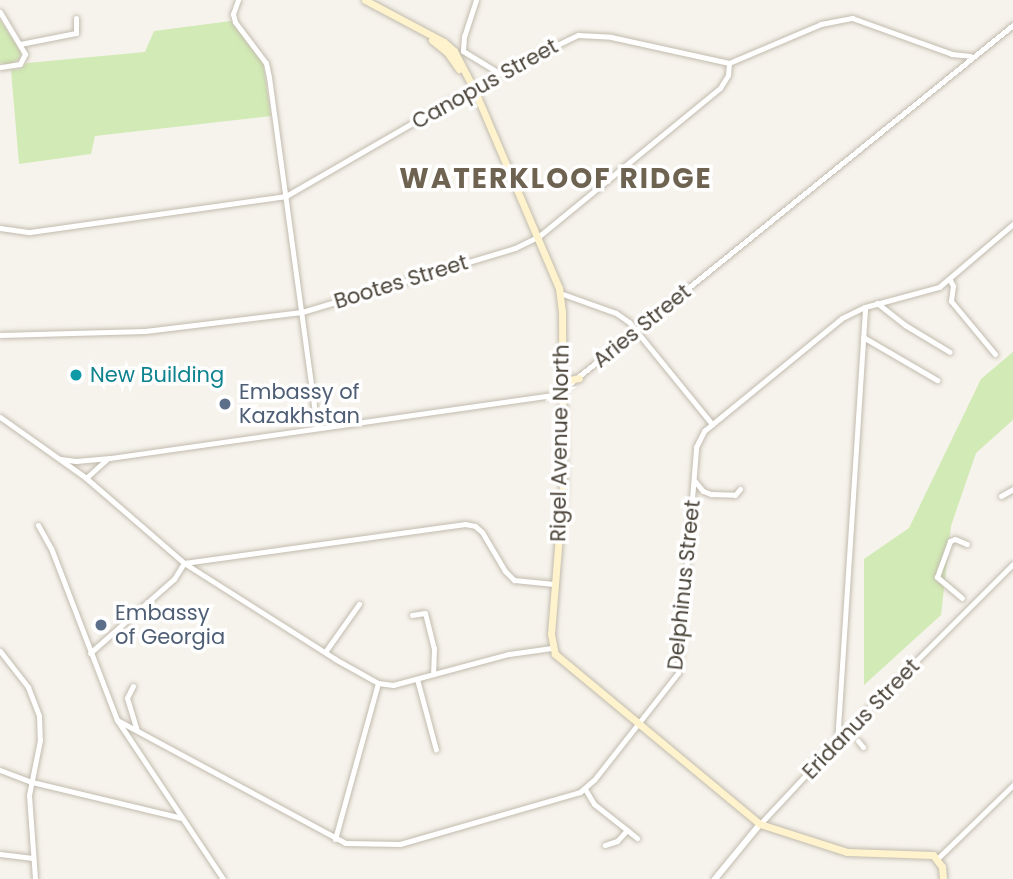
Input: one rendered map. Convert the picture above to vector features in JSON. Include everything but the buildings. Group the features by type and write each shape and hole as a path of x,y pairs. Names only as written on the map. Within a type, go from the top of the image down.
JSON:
{"main road":[{"name":"Rigel Avenue North","path":"358,0 370,3 440,46 456,63 472,90 560,293 563,509 554,584 552,649"},
{"path":"562,372 569,380 579,377"},
{"path":"552,649 567,667 761,824 847,852 928,854 938,858 943,879"}],"street":[{"path":"238,0 233,14 235,22 267,69 317,426"},
{"path":"476,0 464,36 463,51 499,73"},
{"path":"0,12 25,54 20,65 0,67"},
{"path":"20,44 76,33 76,18"},
{"path":"729,63 821,24 846,18 863,20 952,54 970,57"},
{"name":"Aries Street","path":"60,459 76,461 110,458 317,426 550,396 562,391 970,57 1013,25"},
{"name":"Canopus Street","path":"0,228 30,232 286,196 499,73 569,38 588,34 729,63"},
{"name":"Bootes Street","path":"0,335 145,331 302,312 514,248 538,237 720,88 728,75 729,63"},
{"name":"Delphinus Street","path":"585,789 672,684 680,666 696,447 700,436 842,318 877,303 933,290 950,280 1013,224"},
{"path":"950,280 953,286 951,301 995,354"},
{"path":"560,293 616,313 636,331 712,424"},
{"path":"877,303 905,325 950,352"},
{"path":"837,743 865,307"},
{"path":"863,337 937,380"},
{"path":"0,417 86,478 184,562 325,652 379,683 393,685 509,654 552,649"},
{"path":"86,478 110,458"},
{"path":"694,480 703,491 711,494 735,495 740,489"},
{"path":"1001,496 1013,489"},
{"path":"184,562 465,524 475,526 482,532 505,571 514,580 554,584"},
{"path":"38,525 51,548 117,720 223,879"},
{"path":"966,602 937,577 950,541 955,539 967,544"},
{"path":"90,653 174,579 184,562"},
{"name":"Eridanus Street","path":"715,879 761,824 966,602 1013,564"},
{"path":"325,652 359,604"},
{"path":"412,615 425,613 434,648 433,674"},
{"path":"0,651 28,687 37,707 40,740 29,807 35,879"},
{"path":"417,679 436,750"},
{"path":"335,839 379,683"},
{"path":"133,686 127,698 137,730"},
{"path":"117,720 335,839 351,843 400,844 585,789 594,804 637,838"},
{"path":"858,741 863,747"},
{"path":"0,770 32,782 182,818"},
{"path":"938,858 1013,785"},
{"path":"605,845 619,839 626,830"},
{"path":"0,854 33,858"}],"green space":[{"path":"0,20 21,51 20,58 10,65 0,63"},
{"path":"231,21 263,63 271,116 95,136 91,154 19,164 11,70 20,69 27,63 145,52 154,31"},
{"path":"1013,352 1013,420 976,453 951,526 941,615 864,685 864,559 909,528 981,379"}],"place":[{"name":"New Building","path":"76,375"},
{"name":"Embassy of Kazakhstan","path":"225,404"},
{"name":"Embassy of Georgia","path":"101,625"}],"district":[{"name":"WATERKLOOF RIDGE","path":"556,179"}]}
